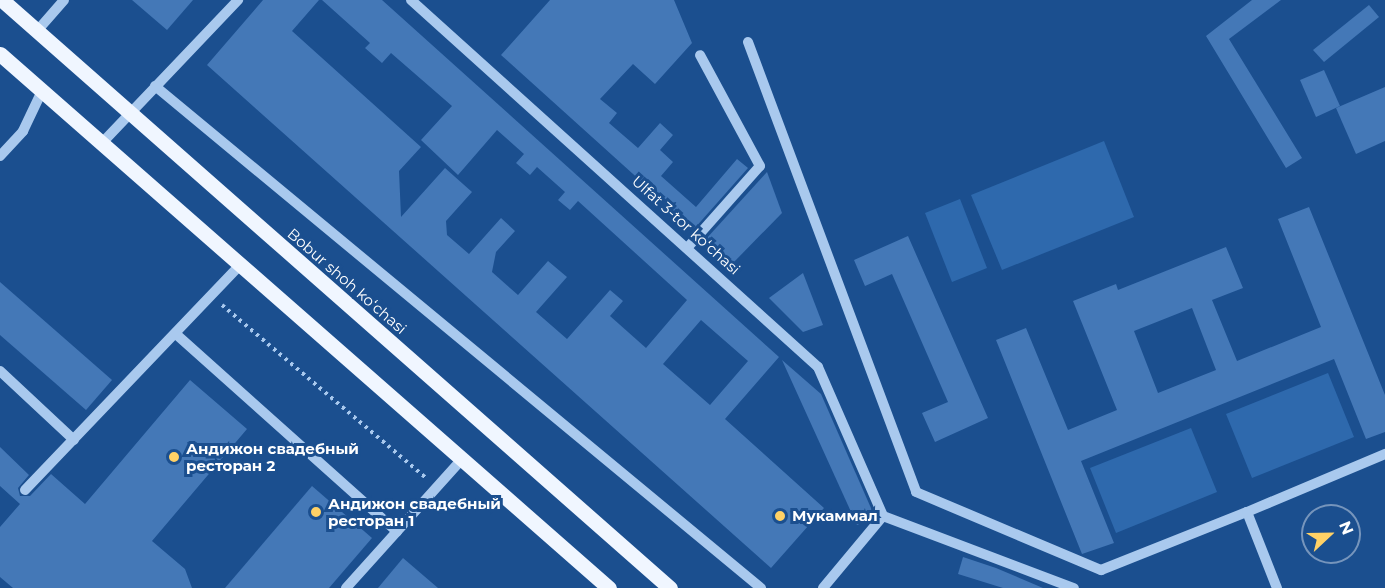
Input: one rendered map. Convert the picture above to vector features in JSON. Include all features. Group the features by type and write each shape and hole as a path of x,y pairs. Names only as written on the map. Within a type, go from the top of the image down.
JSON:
{"main road":[{"name":"Bobur shoh koʻchasi","path":"2,0 670,588"},
{"path":"0,54 609,588"}],"street":[{"path":"37,31 64,0"},
{"path":"101,144 128,113 238,0"},
{"name":"Ulfat 3-tor koʻchasi","path":"411,0 688,247 818,367 883,516"},
{"path":"748,42 916,492 1101,570 1385,454"},
{"path":"688,247 760,166 700,55"},
{"path":"155,86 761,588"},
{"path":"0,156 23,131 42,91"},
{"path":"25,490 177,335 240,264"},
{"path":"177,335 397,532"},
{"path":"0,371 74,440"},
{"path":"346,588 462,459"},
{"path":"1247,512 1277,588"},
{"path":"823,588 883,516 1074,588"}],"path":[{"path":"212,296 437,488"}],"shaded area":[{"path":"1104,141 1134,217 1002,270 971,195"},
{"path":"960,199 987,268 952,282 925,213"},
{"path":"1328,373 1354,437 1252,478 1226,414"},
{"path":"1191,428 1217,492 1116,533 1090,468"}],"building":[{"path":"132,0 193,0 167,30"},
{"path":"263,0 319,0 292,31 421,147 399,171 401,217 445,168 472,192 446,221 447,235 469,254 501,218 515,231 496,252 492,272 518,295 548,261 567,277 536,312 567,339 610,290 623,301 610,316 646,348 687,300 578,201 570,210 558,200 565,192 537,167 530,175 516,163 524,154 497,130 458,175 421,140 452,106 391,53 382,63 365,48 370,43 322,0 382,0 779,357 725,419 824,508 771,568 207,65","holes":["701,320 748,361 710,405 663,364"]},
{"path":"550,0 674,0 692,43 655,84 633,64 600,99 617,113 609,123 638,148 660,123 673,135 660,150 673,162 661,176 696,207 737,159 748,168 694,229 501,55"},
{"path":"1252,0 1281,0 1229,39 1302,158 1286,168 1206,36"},
{"path":"1369,5 1379,17 1324,62 1313,50"},
{"path":"1324,70 1340,106 1316,117 1300,80"},
{"path":"1385,87 1385,141 1356,154 1336,108"},
{"path":"767,172 782,213 733,263 706,239"},
{"path":"1309,207 1385,395 1385,432 1366,439 1334,359 1081,461 1114,543 1082,554 996,340 1026,328 1068,430 1117,410 1073,301 1116,284 1118,290 1226,247 1243,288 1212,300 1237,361 1321,327 1278,219","holes":["1192,308 1216,370 1158,393 1134,331"]},
{"path":"908,236 988,418 935,442 922,413 948,402 892,274 865,286 854,260"},
{"path":"803,273 823,325 803,332 769,298"},
{"path":"0,282 112,380 86,410 0,335"},
{"path":"782,360 821,394 874,515 871,519 857,525"},
{"path":"190,380 247,429 152,541 185,569 192,588 13,588 0,577 0,527 20,504 0,486 0,447 29,475 18,488 20,496 30,496 51,474 85,504"},
{"name":"Андижон свадебный ресторан 1","path":"312,486 372,538 329,588 225,588"},
{"path":"963,557 1043,588 1003,588 958,574"},
{"path":"403,558 438,588 378,588"}],"place":[{"name":"Андижон свадебный ресторан 2","path":"174,457"},
{"name":"Андижон свадебный ресторан 1","path":"316,512"},
{"name":"Мукаммал","path":"780,516"}]}
